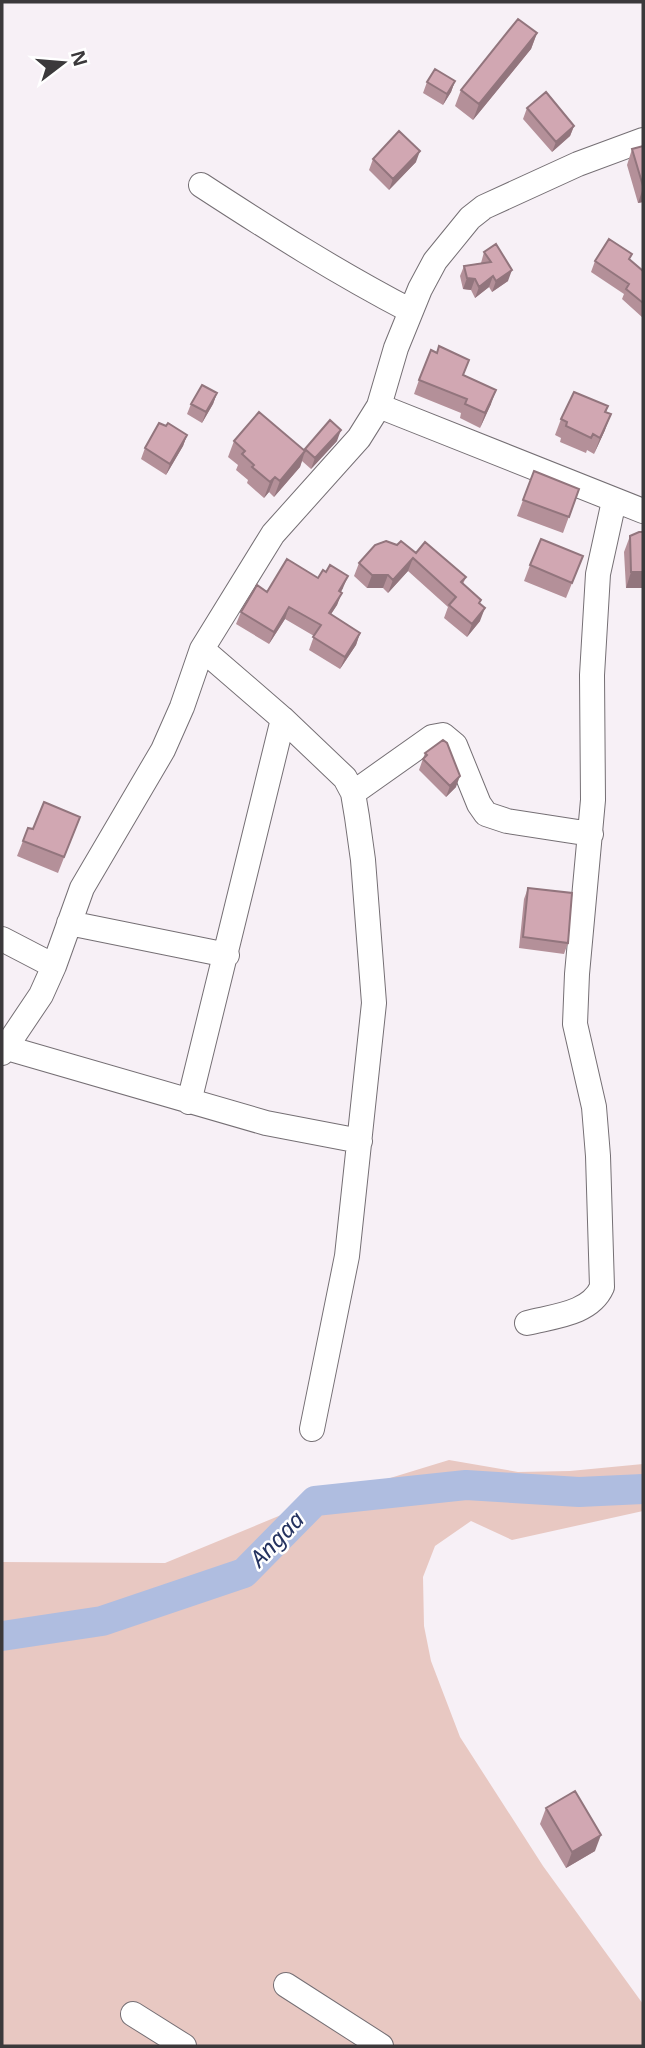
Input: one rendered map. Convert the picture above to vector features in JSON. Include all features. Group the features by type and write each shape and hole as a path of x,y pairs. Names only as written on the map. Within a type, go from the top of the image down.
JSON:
{"street":[{"path":"360,1141 266,1123 4,1051 41,995 82,888 163,750 182,707 202,649 273,534 359,438 379,407 396,348 435,261 470,218 484,207 578,164 643,140"},
{"path":"201,186 309,255 411,311"},
{"path":"379,407 643,511"},
{"path":"527,1323 586,1307 598,1297 602,1287 594,1107 575,1024 593,800 592,675 598,574 614,501"},
{"path":"202,649 283,719 345,778 353,793 363,860 374,1003 347,1256 312,1429"},
{"path":"189,1102 283,719"},
{"path":"353,793 432,737 443,735 455,745 479,804 486,814 507,821 591,834"},
{"path":"69,923 227,955"},
{"path":"2,939 54,966"},
{"path":"286,1985 380,2046"},
{"path":"133,2014 184,2046"}],"shaded area":[{"path":"449,1460 518,1472 570,1471 643,1464 643,1511 512,1540 471,1521 435,1546 423,1577 424,1626 431,1661 460,1737 543,1866 643,2004 643,2046 2,2046 2,1562 165,1563 315,1501"}],"building":[{"path":"518,19 537,33 479,104 461,90"},
{"path":"435,69 455,81 447,94 427,82"},
{"path":"546,92 574,126 556,142 527,108"},
{"path":"399,131 420,151 393,179 373,159"},
{"path":"643,146 643,186 632,149"},
{"path":"609,239 632,254 629,259 643,271 643,303 626,289 629,284 595,261"},
{"path":"496,244 512,270 496,281 493,276 479,287 475,279 467,278 464,266 491,262 484,252"},
{"path":"439,346 469,360 463,375 496,390 485,413 465,404 467,399 419,380 431,350 437,353"},
{"path":"202,385 217,393 206,412 191,404"},
{"path":"574,392 608,406 605,412 611,414 600,438 593,434 591,438 566,426 567,422 561,419"},
{"path":"259,412 305,451 280,481 275,477 270,482 252,467 254,465 242,454 245,451 234,441"},
{"path":"330,420 341,430 315,458 305,449"},
{"path":"159,423 166,426 168,423 187,435 170,464 145,448"},
{"path":"534,471 579,489 569,517 523,500"},
{"path":"643,532 643,572 631,572 630,536"},
{"path":"541,539 583,556 572,583 530,565"},
{"path":"386,541 397,545 401,541 416,553 425,542 466,577 461,582 481,600 479,603 485,608 472,624 449,605 456,597 413,558 393,580 388,575 372,575 359,563 375,545"},
{"path":"287,559 318,578 330,565 348,576 339,591 342,593 329,613 360,633 345,657 313,637 321,625 289,607 274,632 241,612 257,585 267,592"},
{"path":"443,740 447,743 460,776 450,786 423,759 427,755 425,753"},
{"path":"44,802 80,817 64,857 23,841 28,828 33,829"},
{"path":"528,888 572,893 568,943 523,937"},
{"path":"575,1791 601,1835 572,1852 546,1808"}],"waterway":[{"name":"Angaa","path":"2,1636 102,1621 244,1573 315,1501 466,1485 579,1492 643,1489"}]}
